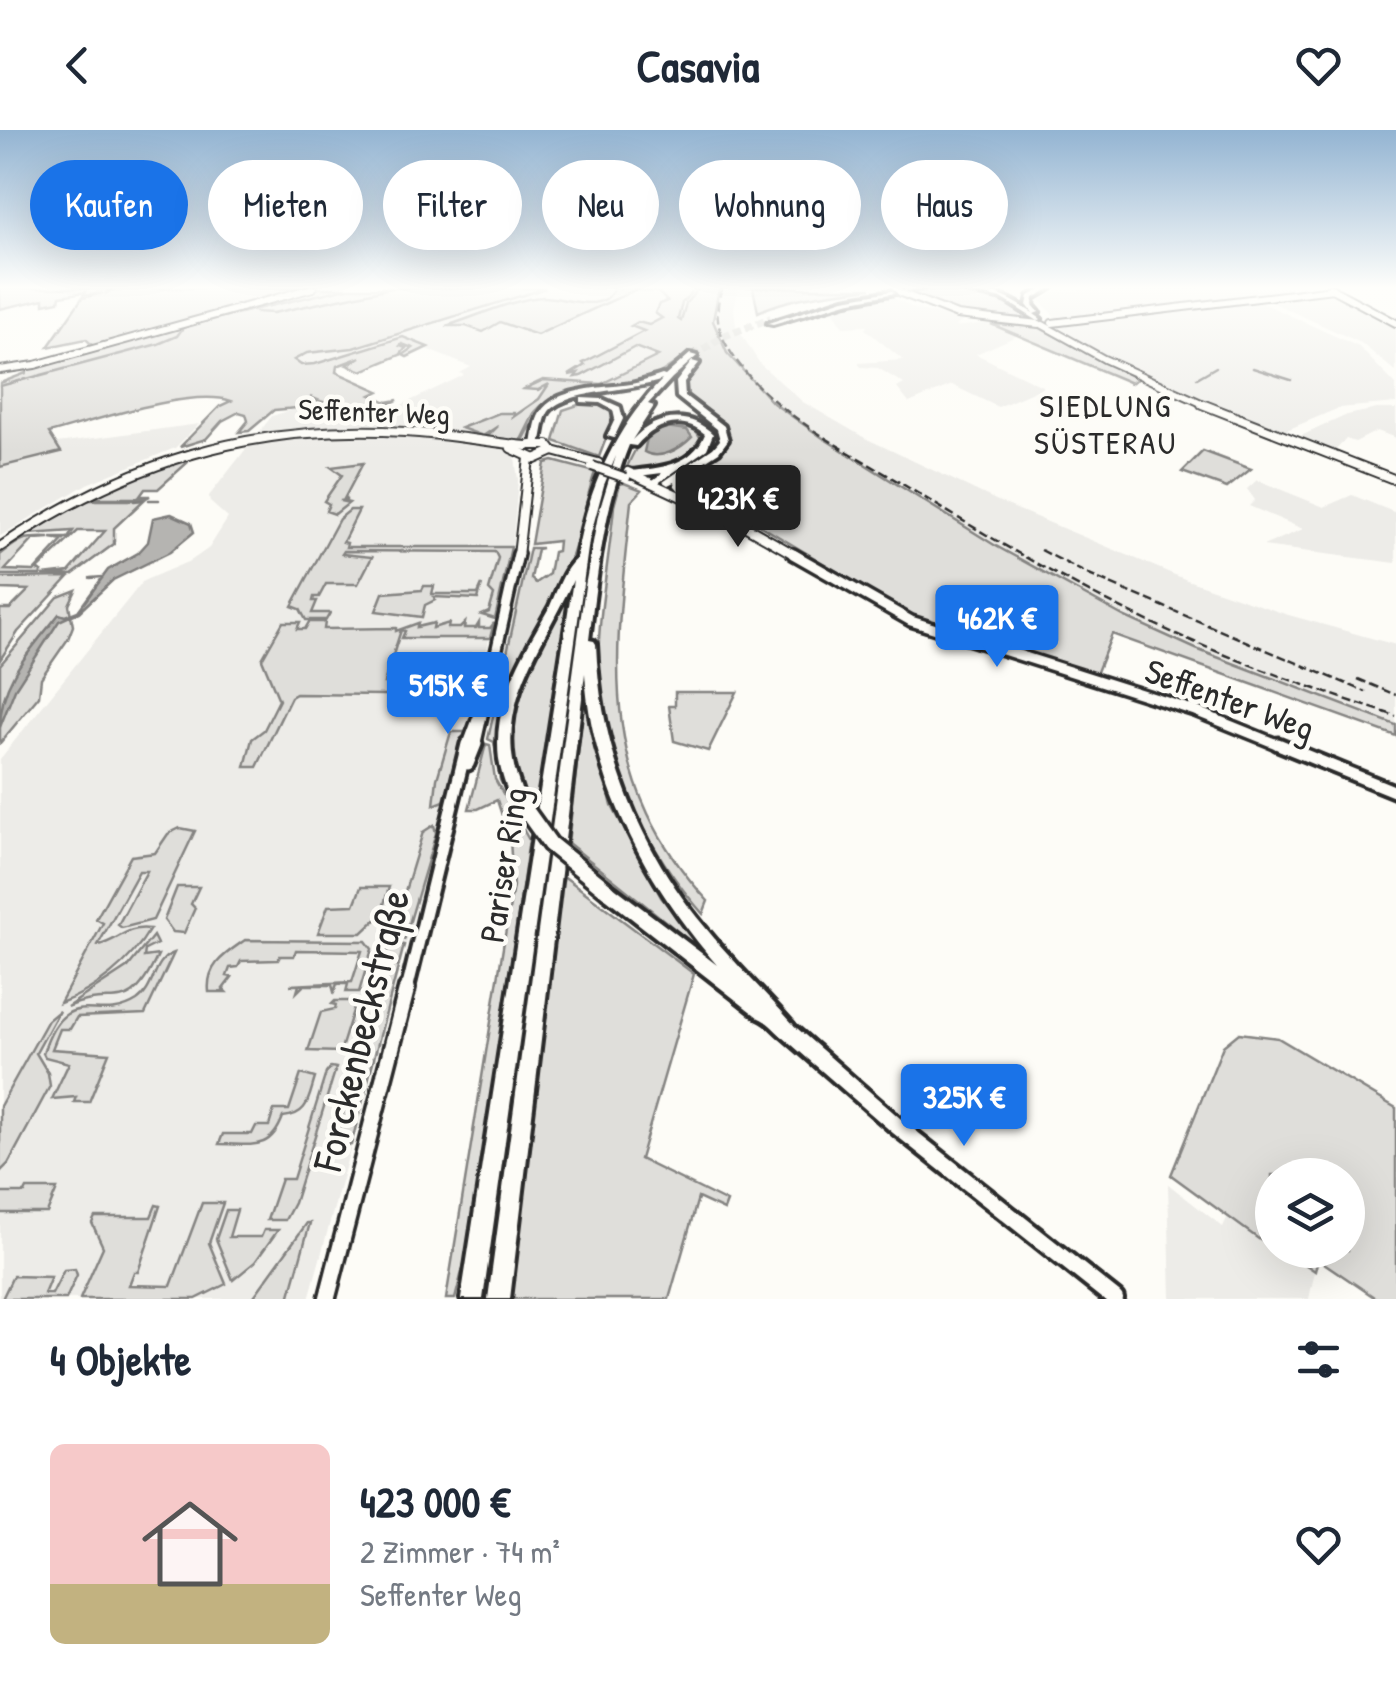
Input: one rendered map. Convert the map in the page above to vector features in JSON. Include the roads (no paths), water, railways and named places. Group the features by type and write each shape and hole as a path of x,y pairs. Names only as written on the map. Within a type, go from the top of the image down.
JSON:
{"highway":[{"path":"532,449 545,411 554,402 580,394 646,385 694,360"},
{"path":"628,475 679,469 716,450 724,440 721,428 681,397 680,382 694,360"},
{"name":"Pariser Ring","path":"472,1299 584,541 600,477 632,414 694,360"},
{"name":"Pariser Ring","path":"499,1299 590,586 621,452 643,414 694,360"},
{"path":"532,449 556,410 579,401 611,404 617,408 619,419 602,458 600,477"},
{"path":"613,482 635,440 647,428 678,421 701,426 710,440 655,486"},
{"path":"679,469 678,484 692,500"},
{"path":"584,541 559,602 522,663 506,704 504,756 517,798 550,844 787,1030"},
{"path":"590,586 591,685 605,759 633,826 673,897 787,1030"}],"main road":[{"path":"787,1030 896,1126 1116,1299"}],"street":[{"path":"0,370 36,365 117,343"},
{"path":"1078,343 1235,419 1396,480"},
{"name":"Seffenter Weg","path":"0,547 62,505 119,476 183,452 248,437 291,432 383,431 532,449 628,475 692,500 911,621 1195,711 1396,792"},
{"path":"532,449 548,455"},
{"name":"Forckenbeckstraße","path":"326,1299 461,779 475,746 516,574 532,449"},
{"name":"Forckenbeckstraße","path":"530,475 548,455"},
{"name":"Seffenter Weg","path":"655,486 771,543"}],"waterway":[{"path":"0,386 161,343"},
{"path":"1197,378 1216,367"},
{"path":"1253,368 1291,380"},
{"path":"134,501 143,500"},
{"path":"149,500 159,500"},
{"path":"90,578 103,577"}],"tunnel":[{"path":"693,356 714,343"}],"railway":[{"path":"725,343 762,390 807,426 1037,564 1203,646 1396,716"},
{"path":"1041,550 1089,575 1366,692"},
{"path":"1358,679 1396,695"}],"district":[{"name":"SIEDLUNG SÜSTERAU","path":"1106,424"}]}
